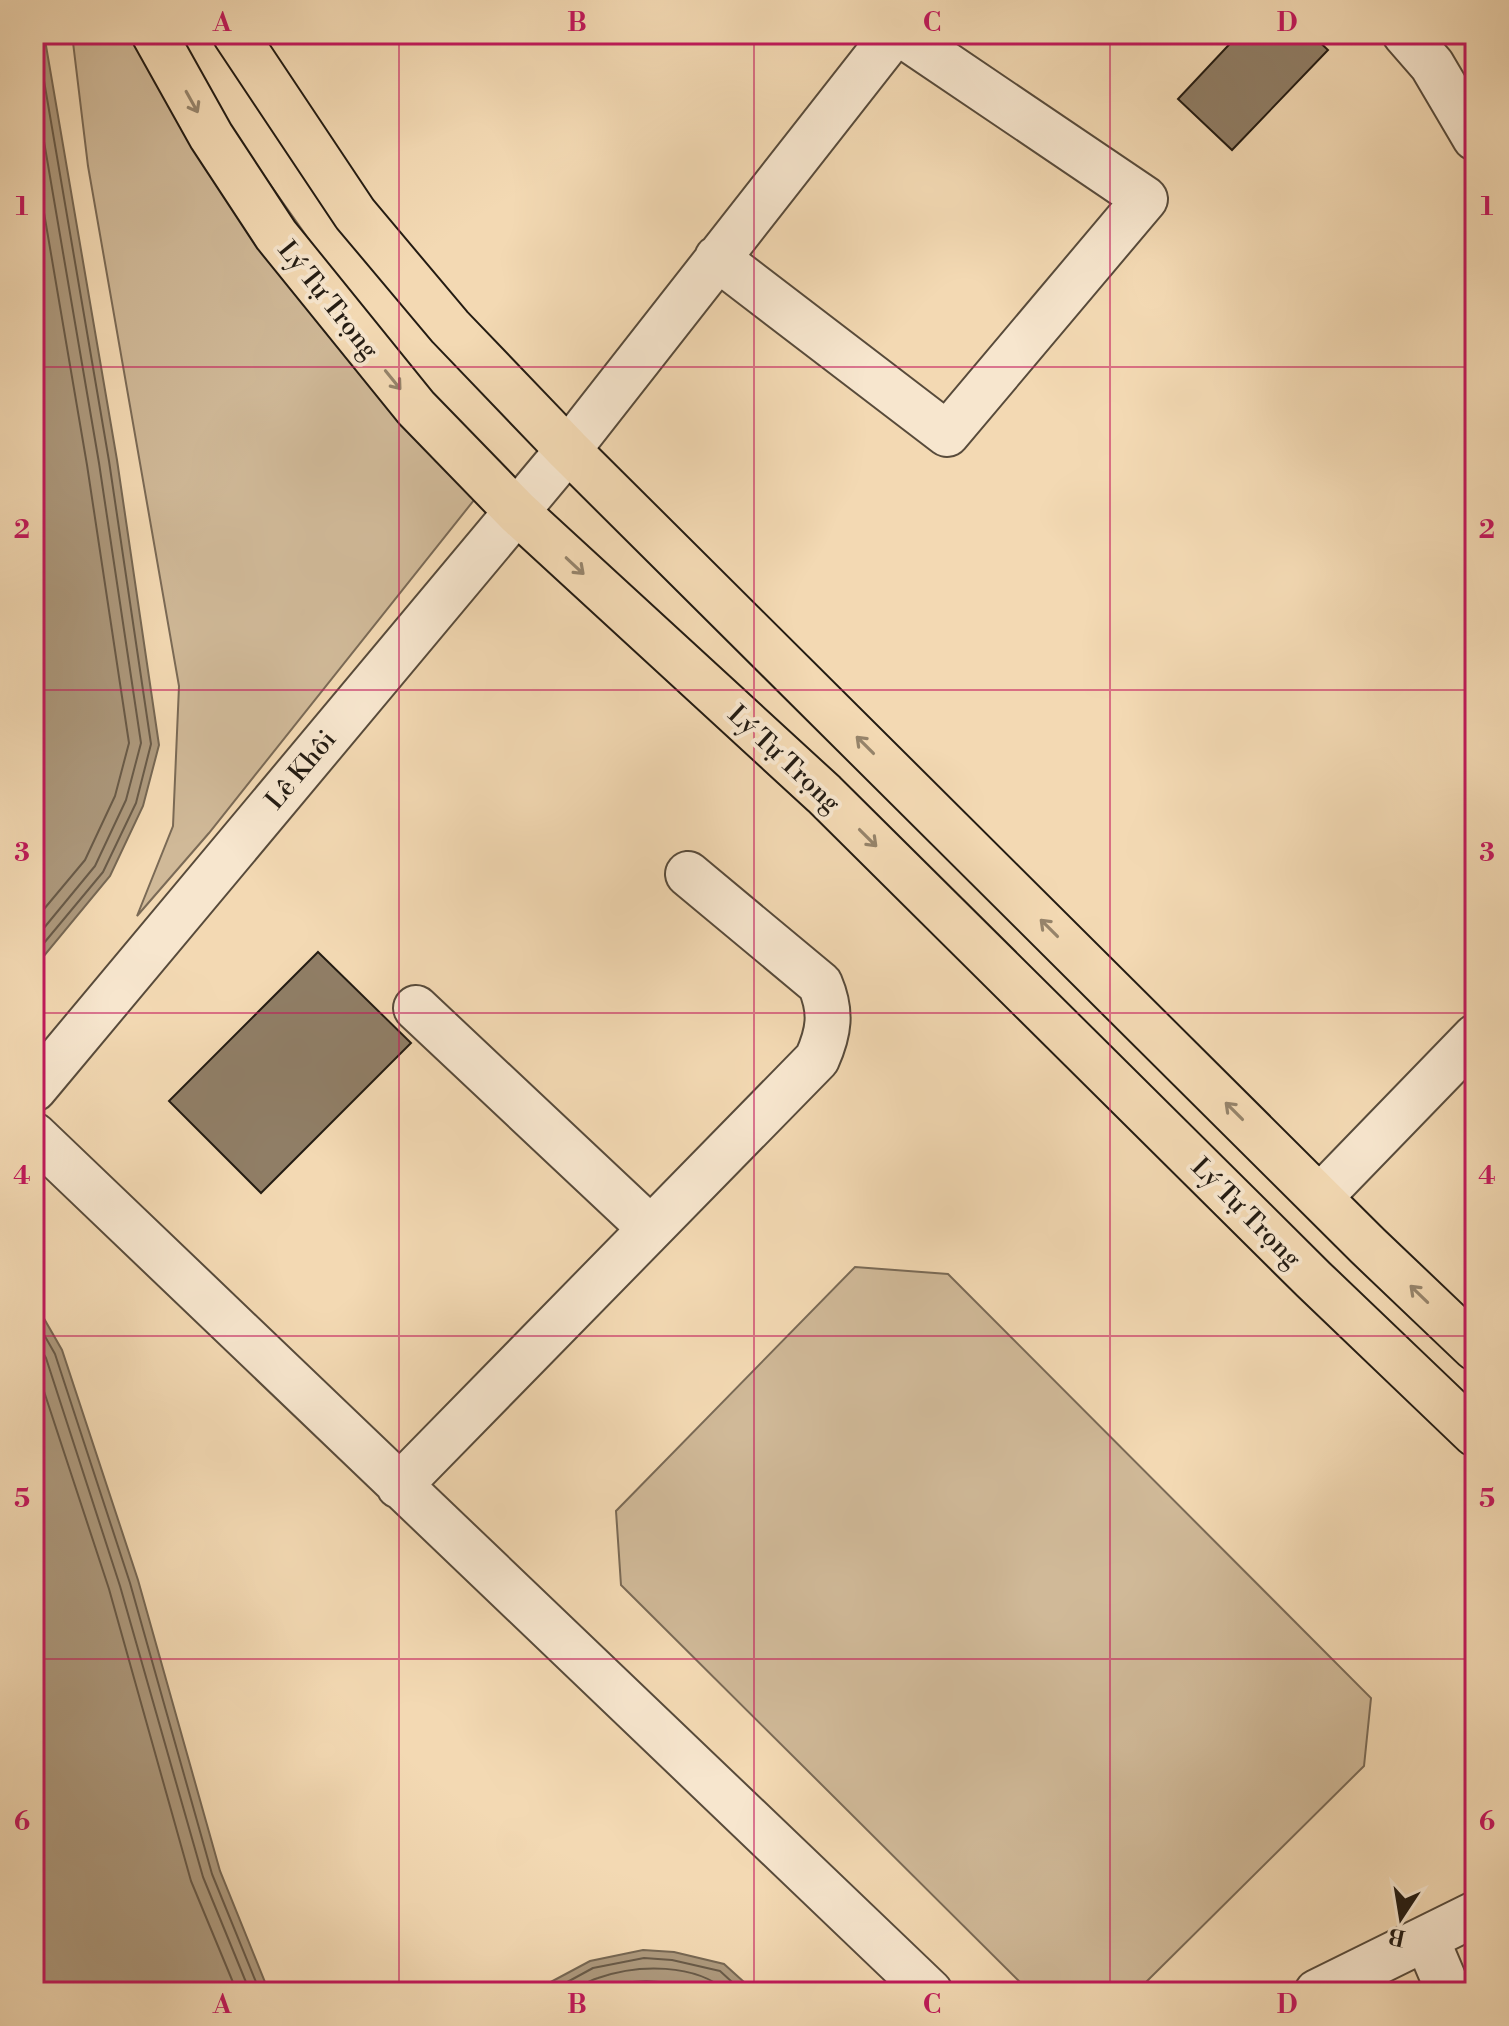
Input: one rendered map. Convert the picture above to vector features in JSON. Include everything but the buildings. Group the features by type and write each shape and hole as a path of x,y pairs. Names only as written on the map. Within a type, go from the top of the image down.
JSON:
{"main road":[{"name":"Lý Tự Trọng","path":"154,34 211,136 276,235 416,408 517,512 824,794 1314,1280 1475,1434"},
{"path":"235,34 355,214 450,327 568,450 1475,1348"}],"street":[{"name":"Lê Khôi","path":"34,1089 568,450 894,34"},
{"path":"717,258 947,434 1145,199 901,34"},
{"path":"1405,34 1432,65 1475,138"},
{"path":"399,1486 817,1059 826,1039 828,1003 820,984 688,874"},
{"path":"416,1008 650,1228"},
{"path":"1320,1197 1475,1037"},
{"path":"34,1135 930,1992"},
{"path":"1317,1992 1475,1914"},
{"path":"1427,1940 1449,1992"}],"shaded area":[{"path":"72,34 172,34 207,95 486,485 209,833 137,916 173,826 179,686 88,166"},
{"path":"855,1267 948,1274 1371,1698 1364,1766 1136,1992 1030,1992 621,1585 616,1511"}],"water":[{"path":"34,34 44,34 117,460 159,745 143,806 110,876 34,968"},
{"path":"34,1301 62,1350 138,1580 220,1871 269,1992 34,1992"},
{"path":"643,1950 674,1952 724,1964 755,1992 532,1992 590,1961"}]}
